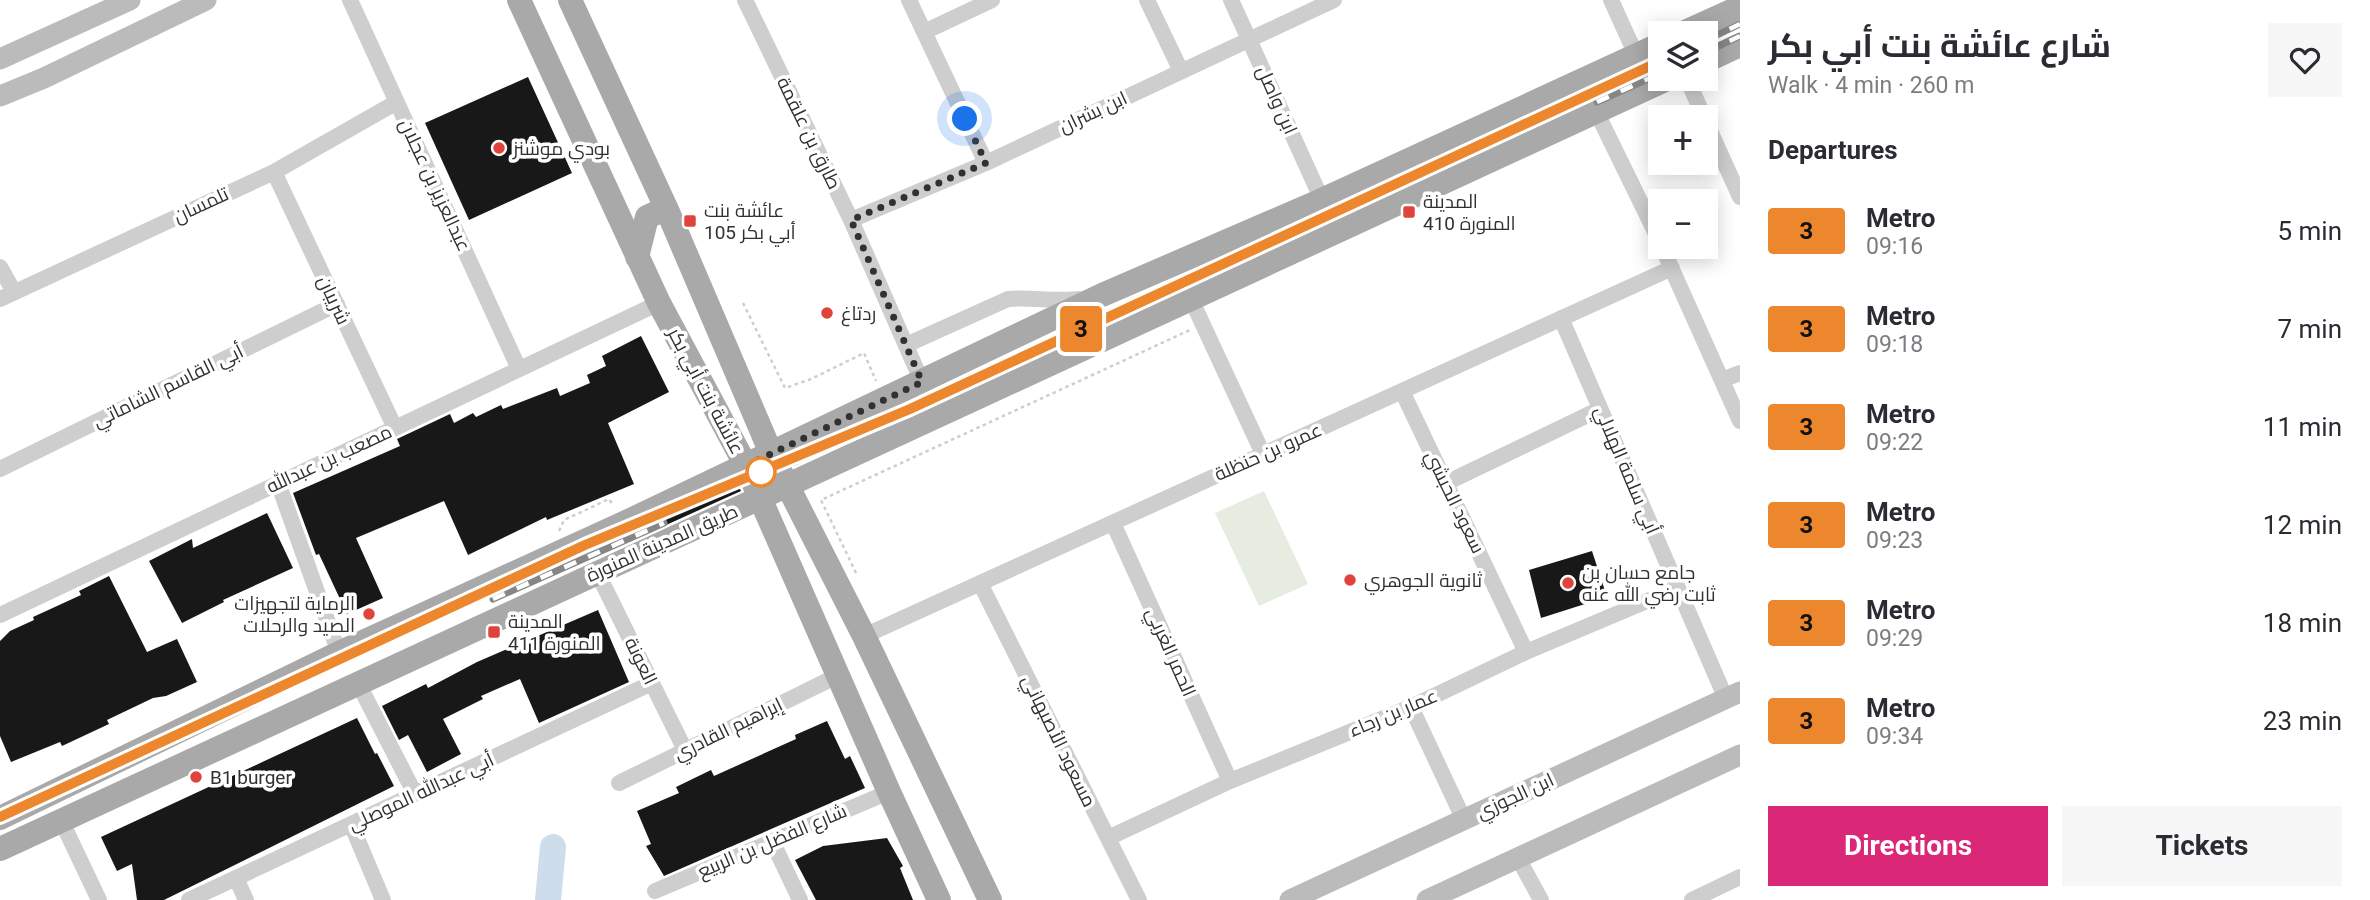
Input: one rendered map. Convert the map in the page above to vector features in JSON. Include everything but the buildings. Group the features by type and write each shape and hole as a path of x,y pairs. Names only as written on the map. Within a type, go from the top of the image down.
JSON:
{"main road":[{"name":"عائشة بنت أبي بكر","path":"519,0 659,303 746,466 888,792 939,900"},
{"name":"عائشة بنت أبي بكر","path":"570,0 668,212 771,453 864,636 990,900"},
{"path":"1709,21 1740,7"},
{"path":"1718,55 1740,45"},
{"name":"طريق المدينة المنورة","path":"0,818 339,653 746,466 1102,295 1322,200 1648,50"},
{"name":"طريق المدينة المنورة","path":"0,849 1648,88"},
{"path":"637,257 647,216 668,212"}],"street":[{"path":"0,60 130,0"},
{"path":"0,96 44,78 206,0"},
{"name":"عبدالعزيز بن عجلان","path":"350,0 519,369"},
{"name":"طارق بن علقمة","path":"745,0 851,220 922,382"},
{"path":"909,0 986,163"},
{"path":"924,32 992,0"},
{"path":"1147,0 1181,71"},
{"name":"ابن واصل","path":"1231,0 1322,200"},
{"name":"ابن بشران","path":"851,220 986,163 1250,39 1315,4 1334,0"},
{"path":"1611,0 1636,55"},
{"name":"تلمسان","path":"7,295 274,172 397,102"},
{"path":"1596,111 1648,218"},
{"path":"1718,148 1740,197"},
{"name":"شريبان","path":"274,172 395,428"},
{"path":"1668,259 1740,421"},
{"path":"0,267 7,295"},
{"name":"عمرو بن حنظلة","path":"864,636 1672,268"},
{"name":"طريق المدينة المنورة","path":"906,345 1007,299 1059,302 1102,295"},
{"path":"1191,299 1263,454"},
{"name":"مصعب بن عبدالله","path":"1,612 659,303"},
{"name":"أبي القاسم الشاماتي","path":"0,468 337,304"},
{"name":"أبي سلمة الهلالي","path":"1561,318 1678,588 1733,696"},
{"path":"1722,380 1740,373"},
{"name":"سعود الحبشي","path":"1402,391 1527,652"},
{"path":"1446,483 1600,409"},
{"path":"278,483 339,653"},
{"name":"الحمر الغربي","path":"1112,523 1230,781"},
{"name":"العونة","path":"597,572 685,750"},
{"name":"مسعود الأصبهاني","path":"980,583 1139,900"},
{"name":"عمار بن رجاء","path":"1108,838 1230,781 1411,707 1527,652 1678,588"},
{"name":"إبراهيم القادري","path":"619,783 837,676"},
{"path":"358,683 415,794"},
{"name":"أبي عبدالله الموصلي","path":"189,900 652,683"},
{"name":"ابن الجوزي","path":"1290,900 1733,696"},
{"path":"1411,707 1464,820"},
{"path":"1427,900 1740,755"},
{"name":"شارع الفضل بن الربيع","path":"655,891 888,792"},
{"path":"61,821 99,900"},
{"path":"351,824 383,900"},
{"path":"772,841 800,900"},
{"path":"1518,858 1541,900"},
{"path":"1692,900 1722,893 1740,877"},
{"path":"236,878 246,900"}],"path":[{"path":"743,303 785,388 811,379 864,353"},
{"path":"860,581 821,500 1202,324"},
{"path":"987,414 995,421"}],"shaded area":[{"path":"1264,491 1308,584 1259,606 1215,513"}],"waterway":[{"path":"548,900 553,847"}],"railway":[{"path":"1718,34 1740,24"},
{"path":"1718,46 1740,36"},
{"path":"840,439 1648,67"},
{"path":"1597,102 1648,79"},
{"path":"0,817 585,545 674,508"},
{"path":"493,599 664,523"}],"metro line":[{"name":"3","path":"0,817 585,545 910,409 1648,67"}],"place":[{"name":"بودي موشنز","path":"499,148"},
{"name":"المدينة المنورة 410","path":"1409,212"},
{"name":"عائشة بنت أبي بكر 105","path":"690,221"},
{"name":"ردتاغ","path":"827,313"},
{"name":"ثانوية الجوهري","path":"1350,580"},
{"name":"جامع حسان بن ثابت رضي الله عنه","path":"1568,583"},
{"name":"الرماية لتجهيزات الصيد والرحلات","path":"369,614"},
{"name":"المدينة المنورة 411","path":"494,632"},
{"name":"B1 burger","path":"196,777"}],"route":[{"path":"761,472 758,460 922,382 851,220 986,163 965,119"}]}
